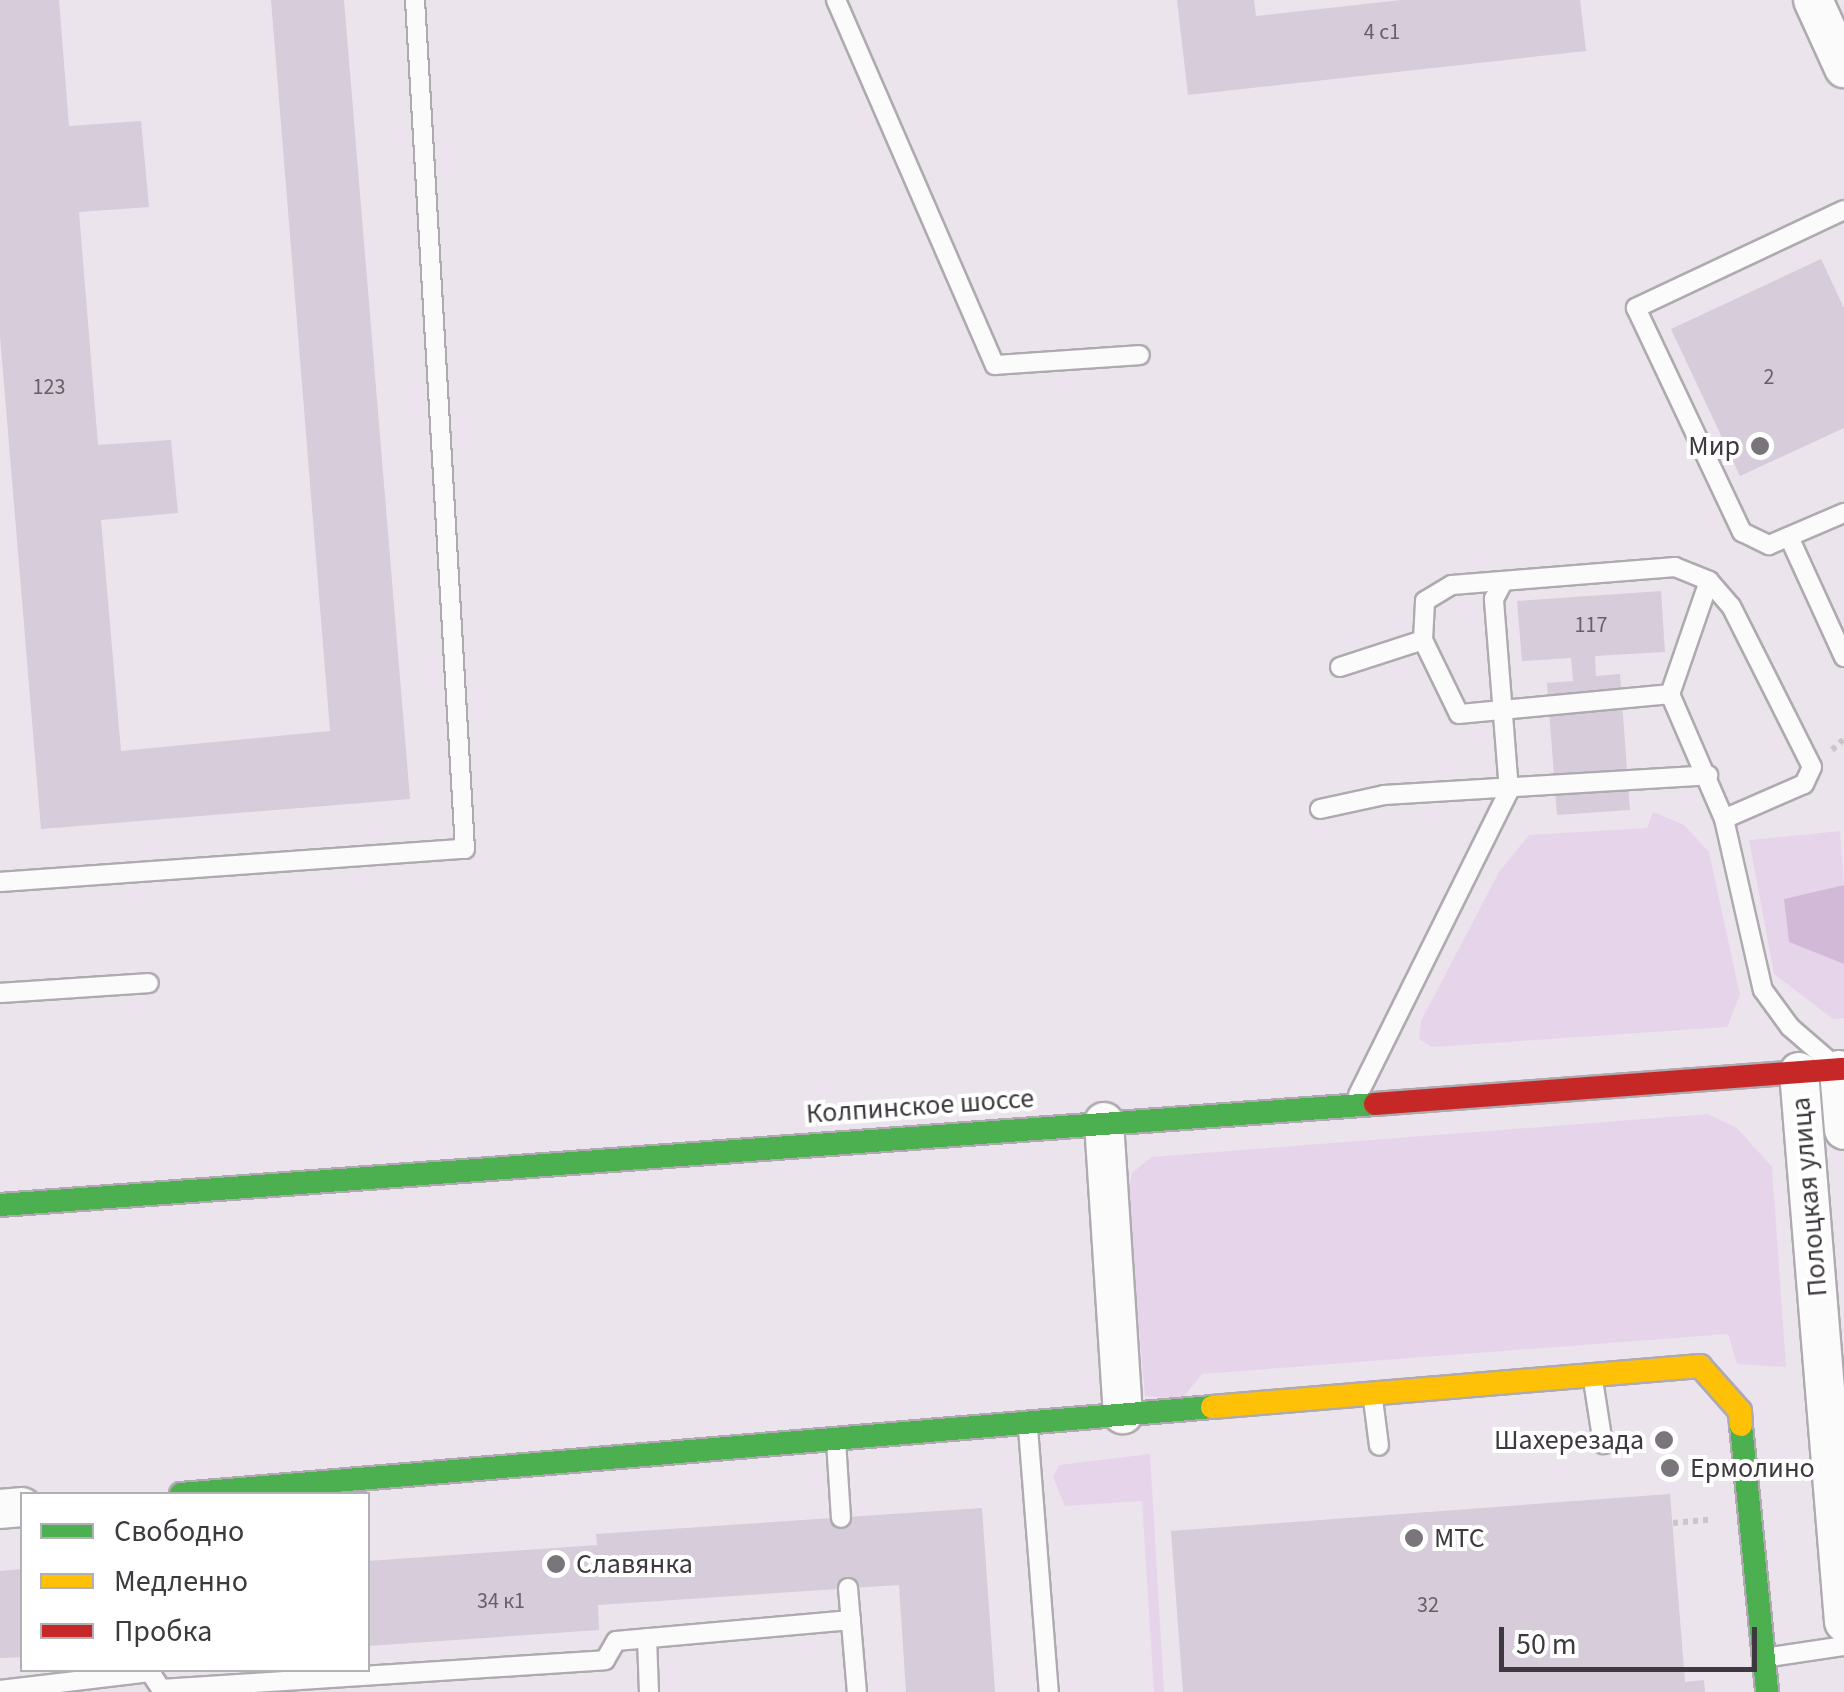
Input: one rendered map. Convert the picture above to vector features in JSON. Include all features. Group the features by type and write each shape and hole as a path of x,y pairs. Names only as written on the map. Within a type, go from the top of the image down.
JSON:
{"street":[{"path":"1813,0 1844,68"},
{"name":"Колпинское шоссе","path":"0,1205 1356,1100 1842,1070"},
{"name":"Полоцкая улица","path":"1842,1070 1844,1130"},
{"name":"Полоцкая улица","path":"1798,1072 1835,1399 1844,1622"},
{"path":"1104,1122 1123,1414"},
{"path":"206,1492 1700,1366 1740,1410 1768,1692"}],"lane":[{"path":"0,882 465,848 415,0"},
{"path":"836,0 995,365 1140,355"},
{"path":"1844,210 1636,308 1742,532 1769,545 1844,513"},
{"path":"1789,537 1844,657"},
{"path":"1670,694 1459,714 1423,640 1426,601 1452,585 1675,567 1708,581 1731,606 1812,767 1804,784 1724,818"},
{"path":"1708,581 1670,694 1724,818 1762,990 1790,1027 1842,1070"},
{"path":"1356,1100 1509,791 1494,599 1503,582"},
{"path":"1340,667 1423,640"},
{"path":"1320,809 1384,795 1509,791 1708,775"},
{"path":"0,993 150,983"},
{"path":"1592,1375 1602,1444"},
{"path":"1372,1393 1379,1446"},
{"path":"1028,1422 1048,1692"},
{"path":"836,1441 841,1518"},
{"path":"848,1588 857,1692"},
{"path":"0,1690 150,1672 161,1691 605,1660 616,1641 850,1620"},
{"path":"646,1638 649,1692"},
{"path":"1764,1658 1844,1646"}],"shaded area":[{"path":"1653,812 1684,825 1709,852 1740,995 1727,1027 1432,1047 1419,1039 1421,1021 1499,872 1529,835 1647,828"},
{"path":"1840,831 1844,885 1784,899 1789,942 1844,964 1844,1018 1833,1019 1774,974 1749,840"},
{"path":"1844,885 1844,964 1789,942 1784,899"},
{"path":"1708,1114 1737,1128 1772,1167 1786,1367 1737,1364 1728,1334 1202,1374 1182,1399 1145,1396 1127,1193 1132,1173 1151,1157"},
{"path":"1150,1454 1164,1692 1154,1692 1142,1501 1065,1506 1053,1477 1059,1465"}],"building":[{"path":"0,0 59,0 69,126 141,121 149,207 79,212 98,445 171,440 178,513 101,520 121,751 330,731 271,0 344,0 410,799 41,829 0,336"},
{"path":"1177,0 1254,0 1256,16 1401,0 1580,0 1586,51 1188,95"},
{"path":"1821,259 1844,308 1844,428 1740,476 1671,329"},
{"path":"1661,591 1665,652 1595,656 1596,676 1620,674 1630,810 1557,815 1547,683 1573,681 1571,658 1522,661 1517,601"},
{"path":"1670,1494 1685,1682 1704,1680 1705,1692 1183,1692 1171,1531"},
{"path":"982,1508 995,1692 906,1692 899,1585 598,1605 599,1630 370,1646 370,1561 597,1545 596,1534"},
{"path":"20,1569 20,1657 0,1658 0,1571"}],"traffic: fast":[{"path":"0,1205 1375,1104"},
{"path":"205,1492 1212,1407"},
{"path":"1741,1425 1767,1692"}],"traffic: slow":[{"path":"1212,1407 1700,1366 1740,1411 1741,1425"}],"traffic: jam":[{"path":"1375,1104 1844,1069"}],"place":[{"name":"Мир","path":"1760,446"},
{"name":"Шахерезада","path":"1664,1440"},
{"name":"Ермолино","path":"1670,1468"},
{"name":"МТС","path":"1414,1538"},
{"name":"Славянка","path":"556,1564"}]}
